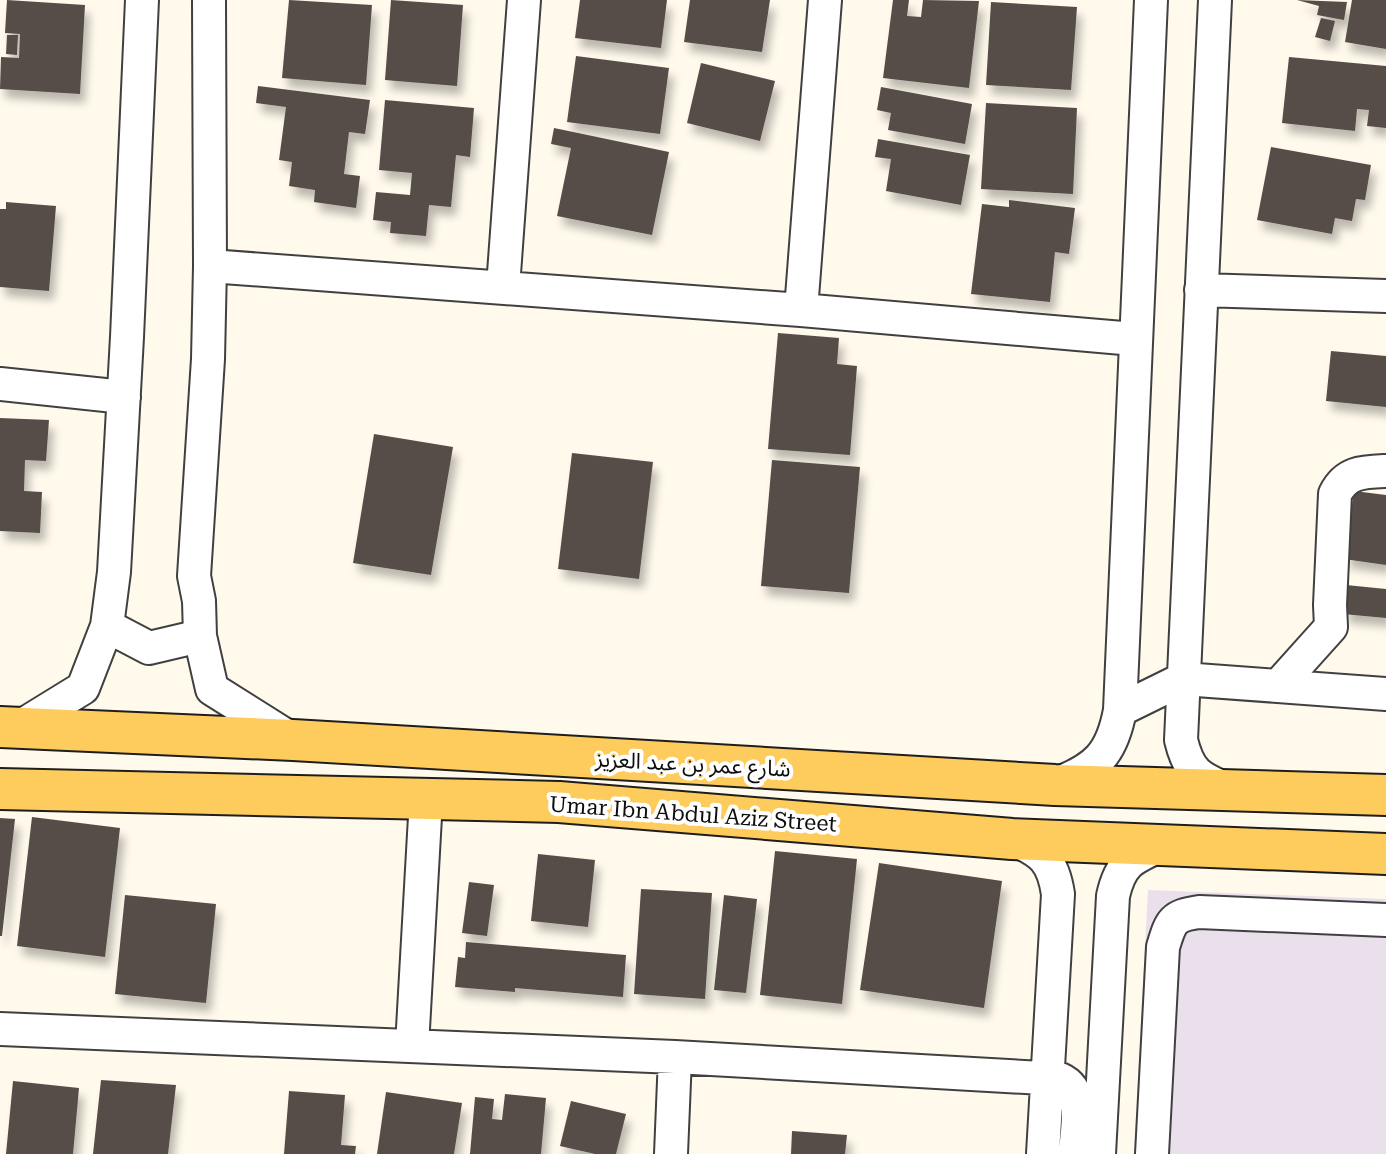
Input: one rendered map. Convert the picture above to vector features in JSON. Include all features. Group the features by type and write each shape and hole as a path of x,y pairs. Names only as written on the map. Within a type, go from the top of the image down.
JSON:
{"main road":[{"name":"شارع عمر بن عبد العزيز","path":"9,728 293,740 1055,785 1386,795"},
{"name":"Umar Ibn Abdul Aziz Street","path":"0,789 559,802 1012,839 1386,854"}],"street":[{"path":"9,728 83,688 107,626 114,572 124,397 142,0"},
{"path":"209,0 208,359 194,576 199,601 200,636 212,689 293,740"},
{"path":"503,287 524,0"},
{"path":"801,310 825,0"},
{"path":"1055,785 1083,774 1103,757 1116,732 1120,710 1151,0"},
{"path":"1215,0 1181,740 1193,771 1204,780 1229,790"},
{"path":"210,266 801,310 1134,339"},
{"path":"1201,290 1386,296"},
{"path":"0,384 124,397"},
{"path":"1278,686 1331,627 1335,494 1341,481 1353,475 1386,471"},
{"path":"107,626 149,648 200,636"},
{"path":"1120,710 1183,679 1386,694"},
{"path":"412,1046 426,799"},
{"path":"1012,839 1033,847 1047,860 1055,873 1058,894 1043,1154"},
{"path":"1099,1154 1113,896 1124,866 1137,856 1160,846"},
{"path":"1152,1154 1163,947 1170,924 1181,914 1199,912 1386,920"},
{"path":"0,1029 675,1057 1047,1078 1070,1083 1075,1090 1075,1154"},
{"path":"671,1154 675,1057"}],"shaded area":[{"path":"1148,890 1386,899 1386,1154 1134,1154"}],"building":[{"path":"7,0 85,5 80,94 0,89 1,57 19,58 20,34 5,33"},
{"path":"289,0 372,5 366,85 282,78"},
{"path":"391,0 463,5 457,86 385,80"},
{"path":"580,0 667,0 661,48 575,38"},
{"path":"690,0 770,0 762,52 684,42"},
{"path":"893,0 909,0 907,16 921,17 923,0 979,1 969,88 883,78"},
{"path":"1297,0 1347,2 1344,20 1317,15 1319,6"},
{"path":"1352,0 1386,0 1386,49 1345,42"},
{"path":"991,2 1077,7 1071,90 986,85"},
{"path":"1321,18 1335,21 1330,41 1315,37"},
{"path":"7,35 18,35 17,55 6,54"},
{"path":"576,56 669,68 660,134 567,122"},
{"path":"1289,57 1386,66 1386,128 1367,126 1369,110 1357,109 1355,131 1282,123"},
{"path":"701,63 775,81 760,141 687,123"},
{"path":"258,86 370,100 365,134 349,132 344,174 360,176 356,208 314,202 315,190 289,186 292,162 279,160 286,107 256,103"},
{"path":"881,87 972,104 965,144 888,130 891,113 877,110"},
{"path":"385,100 474,108 470,157 456,155 451,207 429,205 426,236 390,233 391,222 373,220 376,192 410,195 412,173 379,170"},
{"path":"986,103 1077,108 1073,194 981,189"},
{"path":"554,128 669,152 652,235 557,216 571,148 551,144"},
{"path":"878,139 970,155 961,205 886,191 891,159 875,157"},
{"path":"1271,147 1371,165 1365,200 1356,199 1352,221 1335,218 1332,234 1257,220"},
{"path":"1009,200 1075,208 1069,254 1055,252 1050,302 971,294 982,204 1009,207"},
{"path":"6,202 56,206 49,291 0,287 0,209 6,209"},
{"path":"778,333 839,338 837,364 857,366 850,455 768,449"},
{"path":"1331,351 1386,356 1386,407 1326,401"},
{"path":"0,418 49,420 46,461 25,460 24,491 42,492 40,533 0,531"},
{"path":"374,434 453,447 431,575 353,563"},
{"path":"572,453 653,462 639,579 558,569"},
{"path":"772,460 860,467 849,593 761,586"},
{"path":"1354,491 1386,495 1386,565 1344,559"},
{"path":"1346,585 1386,589 1386,618 1343,614"},
{"path":"32,817 120,828 105,957 17,946"},
{"path":"0,818 15,819 2,936 0,936"},
{"path":"775,851 857,859 842,1004 760,995"},
{"path":"538,854 595,860 588,927 531,921"},
{"path":"879,863 1002,881 984,1008 860,990"},
{"path":"469,882 494,885 487,936 462,933"},
{"path":"641,889 712,893 705,999 634,994"},
{"path":"125,895 216,904 206,1003 115,994"},
{"path":"724,895 757,899 746,993 714,990"},
{"path":"466,942 626,955 623,997 515,988 515,992 455,987 458,957 465,958"},
{"path":"101,1080 176,1085 168,1154 93,1154"},
{"path":"13,1081 79,1088 73,1154 6,1154"},
{"path":"289,1091 345,1095 341,1145 356,1146 355,1154 284,1154"},
{"path":"386,1092 462,1103 454,1154 377,1154"},
{"path":"505,1094 546,1098 541,1154 470,1154 475,1097 494,1099 492,1119 502,1120"},
{"path":"571,1101 626,1114 616,1154 595,1154 560,1146"},
{"path":"792,1131 847,1135 845,1154 791,1154"}]}
